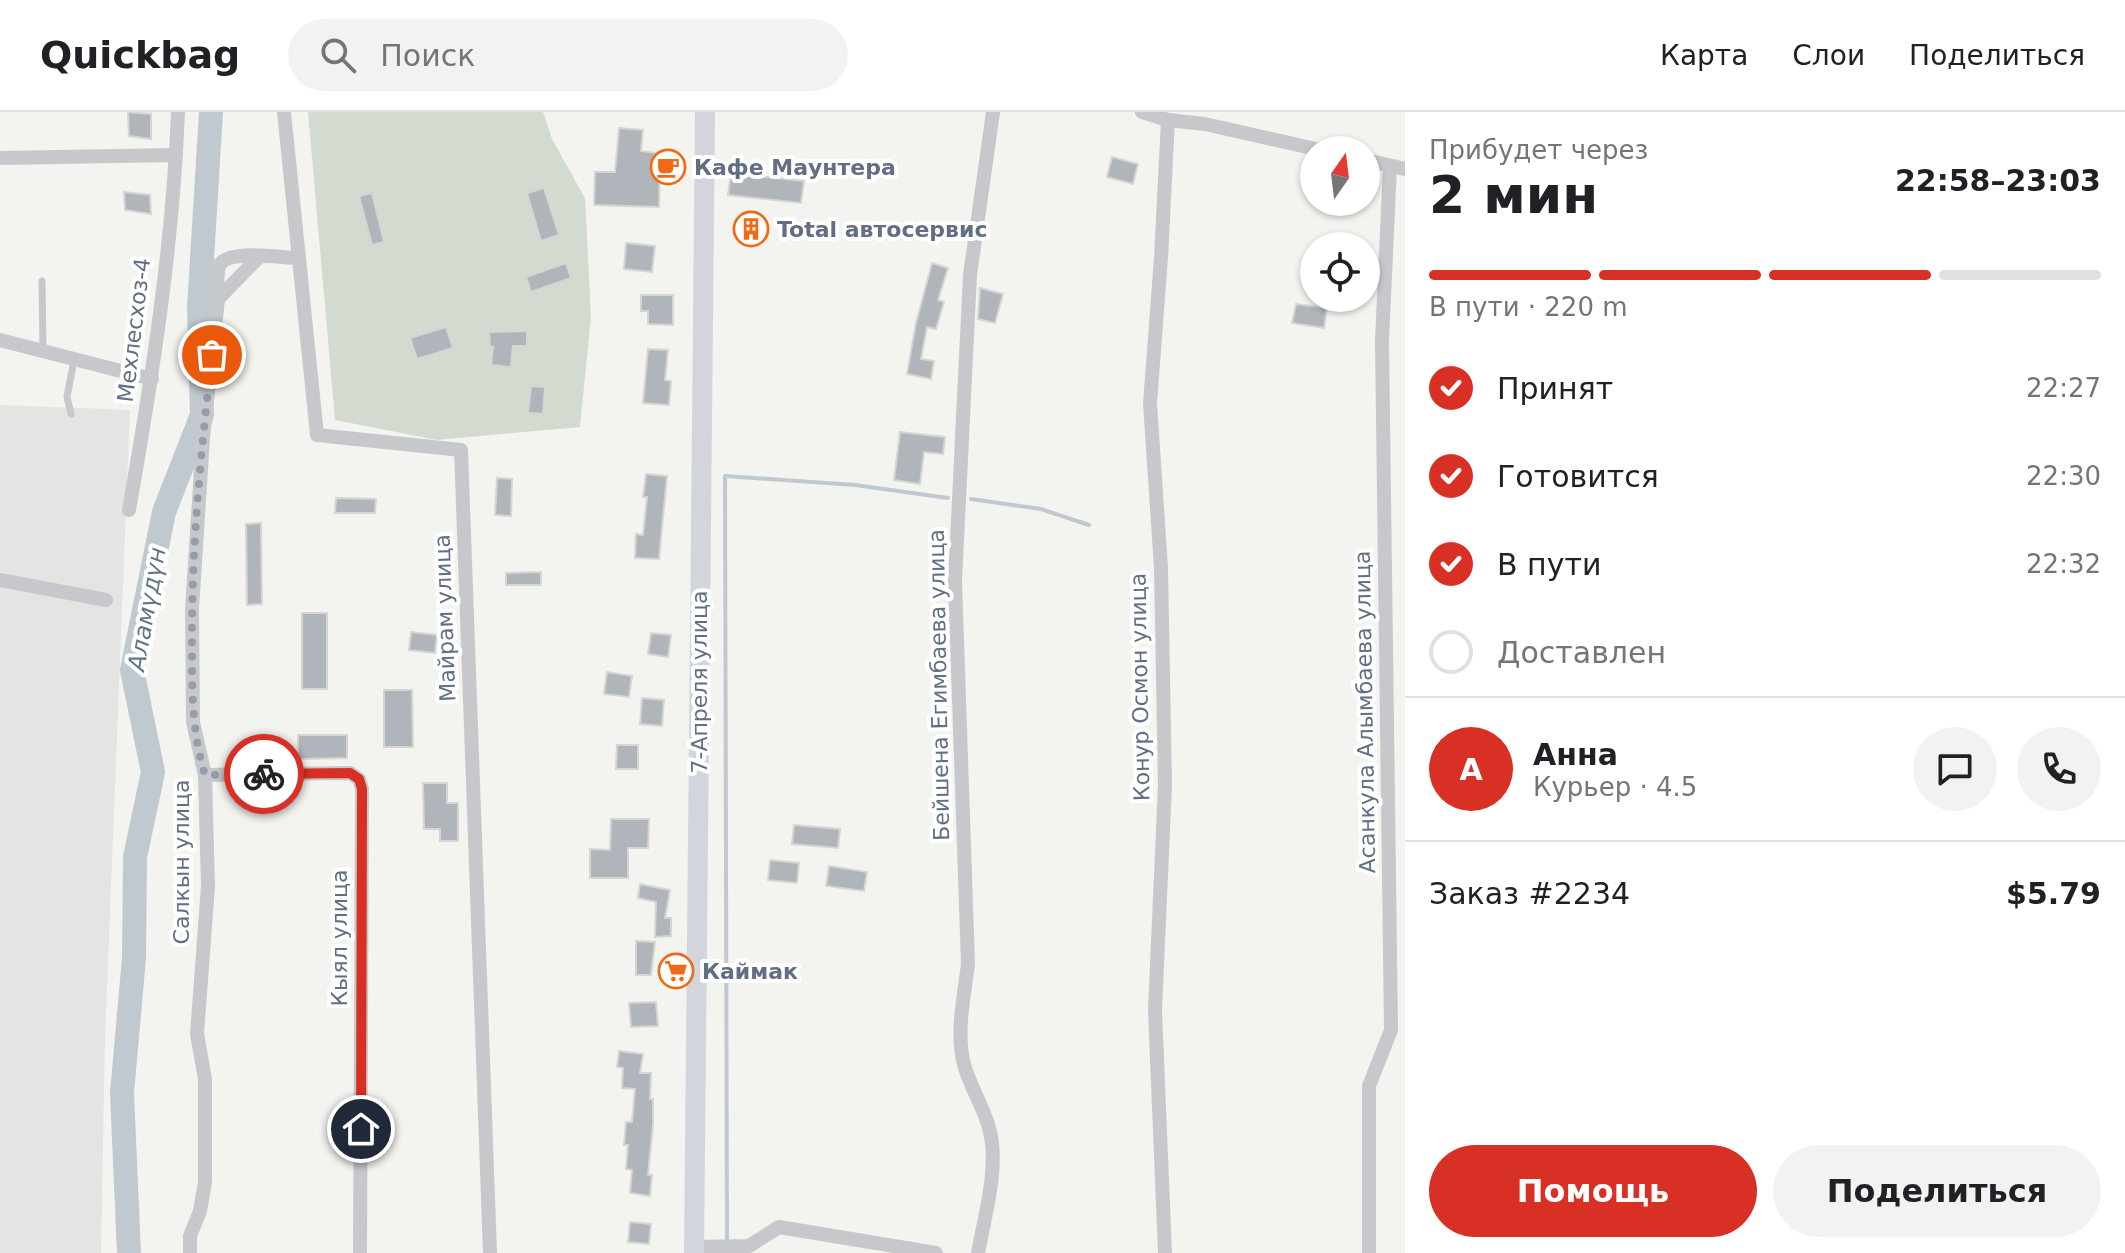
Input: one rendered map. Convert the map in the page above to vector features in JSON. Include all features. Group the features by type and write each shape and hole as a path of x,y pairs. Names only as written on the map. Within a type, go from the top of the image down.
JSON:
{"main road":[{"name":"7-Апреля улица","path":"694,1250 705,112"}],"street":[{"name":"Мехлесхоз-4","path":"129,510 152,379 178,112"},
{"name":"Майрам улица","path":"284,112 317,435 461,450 490,1253"},
{"name":"Бейшена Егимбаева улица","path":"978,1253 988,1195 992,1144 983,1107 965,1066 961,1019 968,964 955,581 970,275 993,112"},
{"path":"1142,112 1168,120 1188,117 1300,145"},
{"name":"Конур Осмон улица","path":"1165,1253 1155,1010 1165,785 1161,583 1150,403 1168,120"},
{"path":"0,158 176,155"},
{"name":"Асанкула Алымбаева улица","path":"1369,1253 1369,1086 1391,1030 1382,341 1398,168"},
{"name":"Салкын улица","path":"190,1253 190,1236 200,1211 205,1182 205,1079 197,1034 208,886 205,775 193,722 192,609 203,438 220,264 229,256 241,255 299,258"},
{"path":"218,299 259,257"},
{"path":"0,340 152,379"},
{"path":"0,580 106,600"},
{"name":"Кыял улица","path":"205,775 350,773 359,779 362,789 360,1253"},
{"path":"694,1250 749,1246 779,1227 936,1253"}],"lane":[{"path":"42,281 43,349"},
{"path":"71,414 67,397 75,358"}],"shaded area":[{"path":"308,112 543,112 552,139 585,198 591,317 580,427 437,440 335,420"},
{"path":"0,405 130,410 105,1037 101,1253 0,1253"}],"building":[{"path":"128,112 151,114 151,139 129,136"},
{"path":"619,128 643,130 641,151 678,156 676,168 660,166 659,207 594,205 595,172 615,172"},
{"path":"1112,157 1138,164 1133,184 1107,177"},
{"path":"731,173 804,181 801,203 728,195"},
{"path":"544,188 559,235 541,241 527,193"},
{"path":"124,192 150,195 151,214 125,210"},
{"path":"372,193 384,242 372,245 359,196"},
{"path":"626,243 655,246 652,272 624,269"},
{"path":"566,263 571,278 531,292 526,277"},
{"path":"932,263 948,268 938,300 944,302 936,329 927,327 921,359 934,361 931,379 907,374 916,323"},
{"path":"980,288 1003,294 995,323 978,319"},
{"path":"641,295 673,295 673,325 648,324 648,311 641,311"},
{"path":"1296,304 1300,305 1300,312 1326,312 1324,328 1292,323"},
{"path":"446,327 453,348 417,359 410,338"},
{"path":"527,331 527,346 513,346 511,367 491,365 493,347 490,347 489,332"},
{"path":"648,349 668,350 665,380 671,381 669,405 643,403"},
{"path":"531,386 545,387 543,414 528,413"},
{"path":"900,432 945,437 943,454 924,452 920,484 894,480"},
{"path":"646,474 667,476 659,559 635,558 636,534 643,535"},
{"path":"497,478 512,479 511,516 495,515"},
{"path":"336,498 376,499 375,513 335,513"},
{"path":"261,523 262,604 247,605 246,524"},
{"path":"541,572 541,585 506,585 506,573"},
{"path":"302,613 327,613 327,689 302,689"},
{"path":"411,632 437,635 435,653 409,650"},
{"path":"651,633 671,635 668,657 648,654"},
{"path":"607,672 632,676 629,697 604,694"},
{"path":"384,690 412,690 413,747 384,747"},
{"path":"642,698 664,700 662,726 640,724"},
{"path":"298,735 347,735 347,758 298,759"},
{"path":"617,745 638,745 638,769 616,769"},
{"path":"423,783 447,783 447,803 458,803 458,841 440,841 440,829 424,829"},
{"path":"611,819 649,819 648,848 628,848 628,878 590,878 590,849 610,850"},
{"path":"794,825 840,829 838,848 792,844"},
{"path":"770,860 799,863 797,883 768,880"},
{"path":"829,866 867,872 864,891 826,886"},
{"path":"640,884 670,890 665,918 671,918 671,936 655,937 656,902 638,898"},
{"path":"636,941 655,942 651,975 636,975"},
{"path":"656,1002 658,1026 631,1027 629,1003"},
{"path":"619,1051 643,1054 640,1073 651,1073 653,1124 648,1175 652,1175 650,1196 630,1193 632,1170 626,1169 628,1145 624,1145 626,1122 632,1122 635,1089 622,1088 623,1068 617,1067"},
{"path":"630,1222 651,1224 649,1244 628,1242"}],"waterway":[{"name":"Аламүдүн","path":"129,1253 122,1093 134,958 135,857 153,772 132,670 164,512 202,415 199,308 211,112"},
{"path":"727,1240 725,476 855,485 948,498"},
{"path":"971,499 1041,509 1089,525"}],"way so far":[{"path":"212,355 195,544 193,722 205,775 264,774"}],"place":[{"name":"Кафе Маунтера","path":"668,167"},
{"name":"Total автосервис","path":"751,229"},
{"name":"Каймак","path":"676,971"}],"route":[{"path":"264,774 350,773 359,779 362,789 361,1129"}]}
